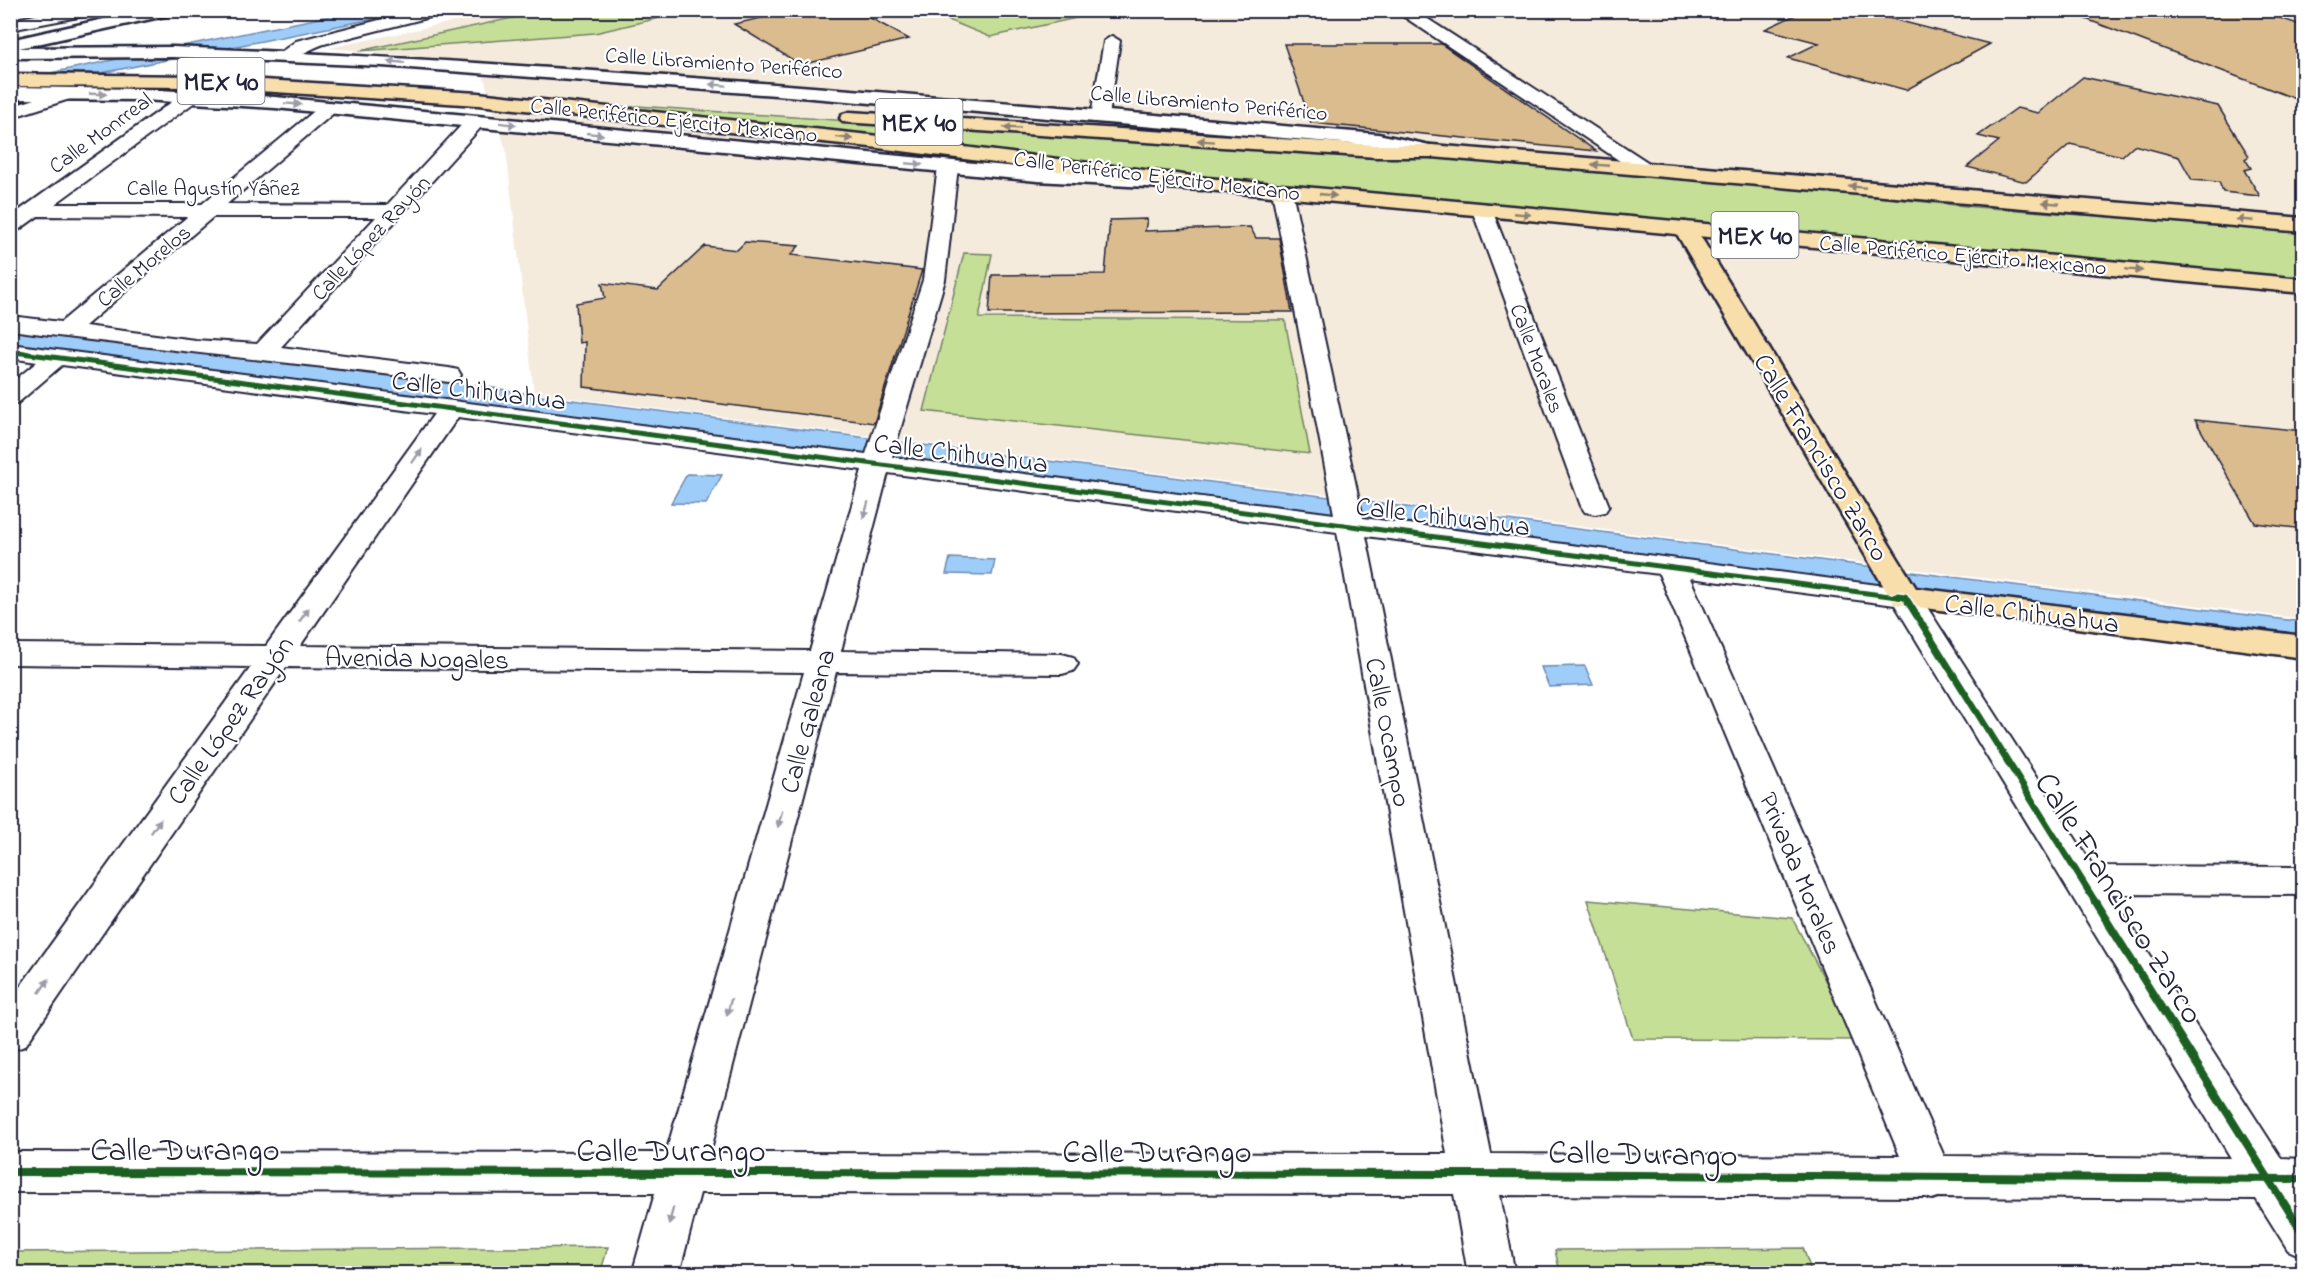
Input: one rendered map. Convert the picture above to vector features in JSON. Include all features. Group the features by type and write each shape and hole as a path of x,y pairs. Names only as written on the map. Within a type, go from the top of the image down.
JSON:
{"main road":[{"path":"10,45 91,19 169,10"},
{"path":"91,19 86,31 90,39 150,47 167,52"},
{"name":"Calle Libramiento Periférico","path":"10,53 167,52 275,55 753,87 1378,140 1432,151"},
{"name":"Calle Periférico Ejército Mexicano","path":"10,70 241,71 407,80 810,115"},
{"name":"Calle Periférico Ejército Mexicano","path":"14,91 196,80 431,94 652,116 1052,162 1207,184 2304,286"},
{"name":"MEX 40","path":"14,91 189,98 330,107 755,150 1107,182 1207,184"},
{"name":"Calle Periférico Ejército Mexicano","path":"832,117 1376,151 1432,151 2304,225"},
{"name":"Calle Francisco Zarco","path":"1685,228 1881,553 1901,591"},
{"name":"Calle Chihuahua","path":"1901,591 2304,647"}],"street":[{"path":"275,55 348,32 440,10"},
{"path":"1402,10 1645,169"},
{"path":"10,25 91,19"},
{"path":"1100,117 1112,41"},
{"path":"10,113 69,93"},
{"name":"Calle Monrreal","path":"10,227 189,98"},
{"name":"Calle Morelos","path":"66,330 330,107"},
{"name":"Calle López Rayón","path":"262,352 477,121"},
{"name":"Calle Galeana","path":"655,1274 883,448 934,280 948,167"},
{"name":"Calle Ocampo","path":"1282,190 1346,509 1492,1274"},
{"name":"Calle Agustín Yáñez","path":"34,210 393,211"},
{"name":"Calle Morales","path":"1482,210 1595,506"},
{"path":"10,323 195,347 262,352 449,375"},
{"name":"Calle Chihuahua","path":"10,351 451,408 883,448 1346,509 1670,566 1901,591"},
{"path":"10,397 57,357"},
{"name":"Calle López Rayón","path":"10,1034 451,408"},
{"name":"Privada Morales","path":"1670,566 1932,1179"},
{"name":"Calle Francisco Zarco","path":"1901,591 2082,880 2286,1179 2304,1235"},
{"name":"Avenida Nogales","path":"10,654 1062,664"},
{"path":"2082,880 2304,880"},
{"name":"Calle Durango","path":"10,1172 1473,1174 1932,1179 2286,1179"}],"shaded area":[{"path":"509,10 2303,11 2303,619 534,393 506,150 479,62 329,48"}],"green space":[{"path":"549,10 689,11 595,33 359,51"},
{"path":"926,10 1108,11 990,37"},
{"path":"638,106 1060,136 1369,153 1760,185 1975,207 2303,231 2303,292 1210,182 611,110"},
{"path":"964,253 992,254 979,318 1285,320 1310,454 924,411"},
{"path":"1588,900 1792,918 1857,1040 1633,1039"},
{"path":"608,1247 600,1274 10,1273 11,1252"},
{"path":"1803,1248 1812,1273 1560,1273 1555,1250"}],"water":[{"path":"354,11 413,11 11,91 10,81"},
{"path":"11,327 135,345 417,377 541,396 2303,622 2303,640 1943,596 11,345"},
{"path":"687,474 722,475 706,504 671,503"},
{"path":"950,558 995,560 992,575 946,574"},
{"path":"1585,666 1593,685 1549,687 1541,667"}],"building":[{"path":"796,10 856,10 909,39 801,65 734,24"},
{"path":"1806,10 1857,10 1990,44 1906,90 1788,58 1819,43 1765,29"},
{"path":"2070,10 2181,10 2199,14 2247,10 2261,16 2271,15 2304,26 2304,102 2070,13"},
{"path":"1284,44 1441,44 1596,151 1311,123"},
{"path":"2083,77 2218,106 2249,156 2245,159 2251,168 2244,170 2260,196 2223,192 2219,182 2192,180 2179,157 2134,145 2122,156 2070,144 2026,182 1967,167 1999,141 1978,136 2017,108 2038,113"},
{"path":"1147,219 1145,231 1250,227 1256,238 1279,238 1292,312 989,313 992,275 1105,274 1110,220"},
{"path":"745,242 799,246 791,255 922,270 874,423 584,387 585,342 579,343 576,303 605,298 602,283 658,290 705,246 737,250"},
{"path":"2195,420 2304,431 2304,529 2255,523"}],"cycle path":[{"path":"10,351 1905,597 2304,1235"},
{"path":"10,1172 1473,1174 2304,1179"}]}
